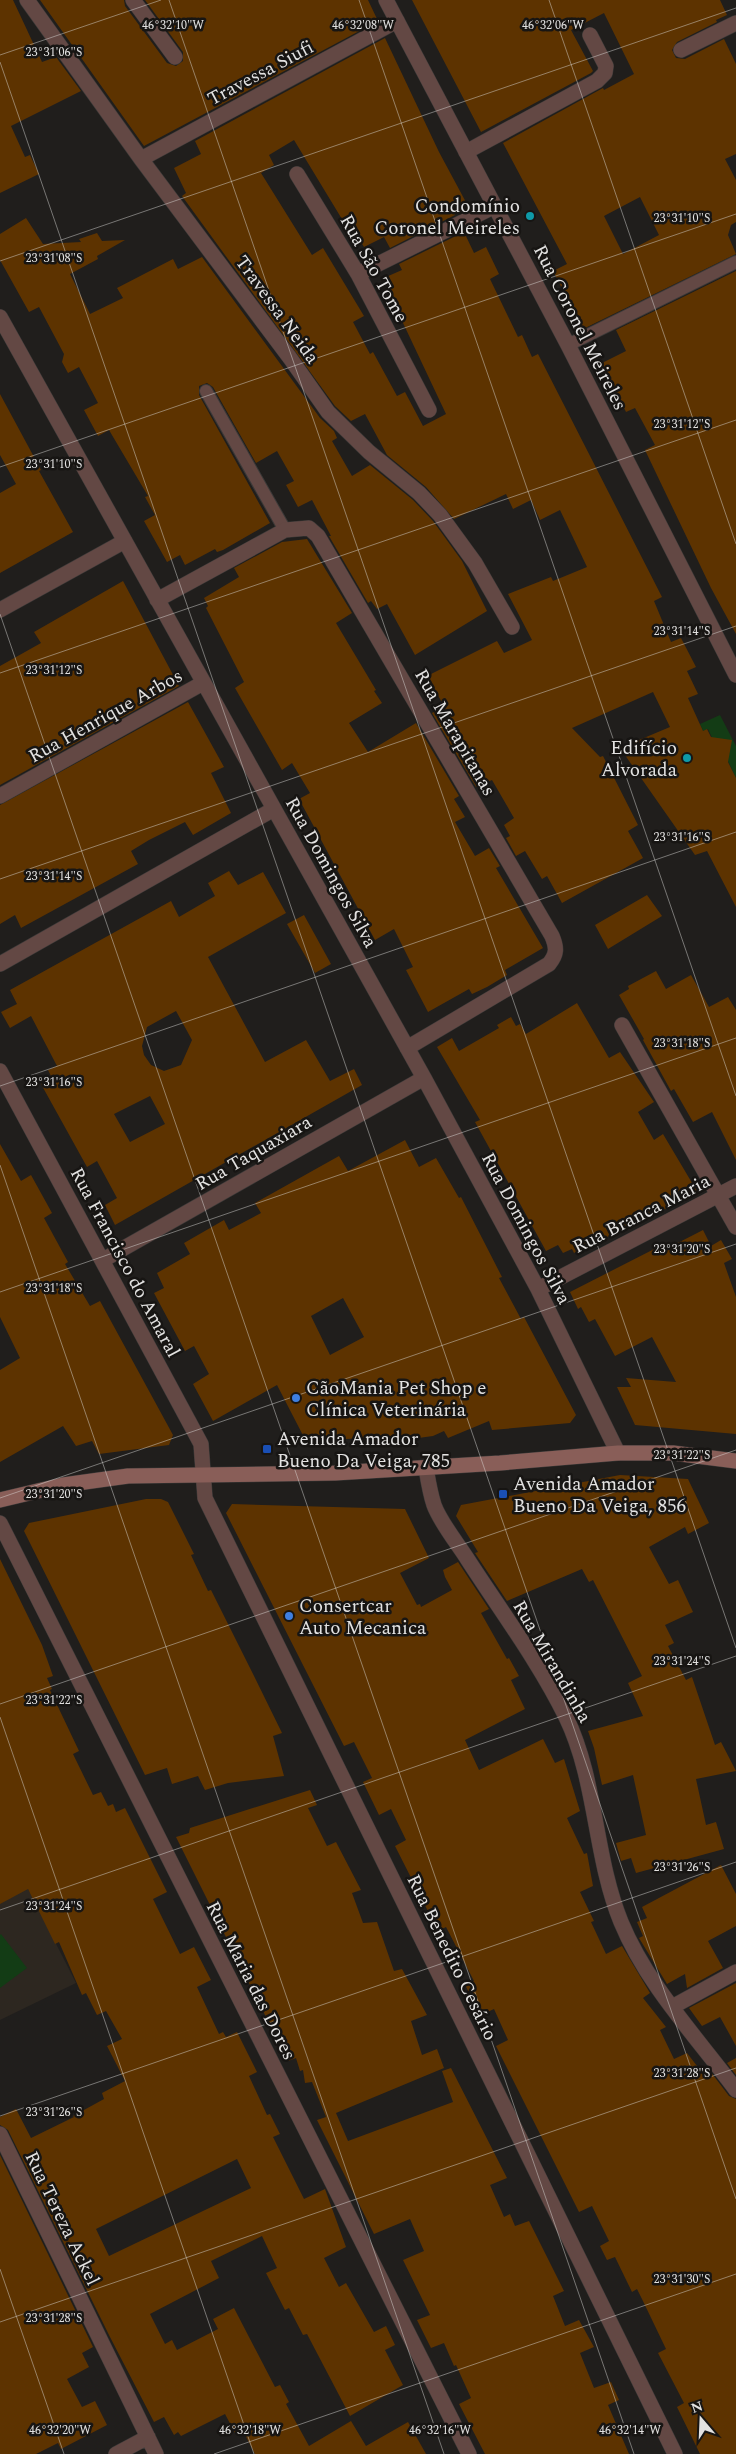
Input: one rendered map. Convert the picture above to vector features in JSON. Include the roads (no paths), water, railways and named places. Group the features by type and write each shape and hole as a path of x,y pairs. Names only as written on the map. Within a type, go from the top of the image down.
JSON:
{"main road":[{"path":"0,1500 63,1486 128,1476 426,1468 618,1453 672,1453 736,1461"}],"street":[{"name":"Travessa Neida","path":"27,0 141,159 290,358 328,412 369,452 419,493 440,515 475,563 512,627"},
{"path":"133,0 175,57"},
{"name":"Rua Coronel Meireles","path":"386,0 568,345 736,675"},
{"name":"Travessa Siufi","path":"141,159 397,20"},
{"path":"681,50 736,23"},
{"path":"466,152 597,81 605,73 604,60 590,35"},
{"name":"Rua São Tome","path":"297,174 358,274 429,410"},
{"path":"358,274 495,206"},
{"name":"Rua Domingos Silva","path":"0,317 424,1078 538,1289 618,1453"},
{"name":"Rua Marapitanas","path":"158,600 285,530 309,528 318,536 556,947 556,956 549,964 407,1048"},
{"path":"0,610 125,541"},
{"name":"Rua Henrique Arbos","path":"0,796 203,683"},
{"path":"0,964 274,809"},
{"path":"622,1026 736,1227"},
{"name":"Rua Francisco do Amaral","path":"0,1071 201,1444 203,1475"},
{"name":"Rua Taquaxiara","path":"103,1260 424,1078"},
{"name":"Rua Branca Maria","path":"538,1289 736,1186"},
{"name":"Rua Mirandinha","path":"426,1468 434,1506 542,1674 566,1717 579,1749 606,1873 621,1921 640,1960 672,2007 736,2090"},
{"name":"Rua Benedito Cesário","path":"203,1475 205,1498 674,2454"},
{"name":"Rua Maria das Dores","path":"0,1523 469,2454"},
{"path":"672,2007 736,1972"},
{"name":"Rua Tereza Ackel","path":"0,2134 156,2454"},
{"path":"116,2454 148,2438"}],"lane":[{"path":"568,345 736,262"},
{"path":"206,390 285,530"}],"place":[{"name":"Condomínio Coronel Meireles","path":"530,216"},
{"name":"Edifício Alvorada","path":"687,758"},
{"name":"CãoMania Pet Shop e Clínica Veterinária","path":"296,1398"},
{"name":"Avenida Amador Bueno Da Veiga, 785","path":"267,1449"},
{"name":"Avenida Amador Bueno Da Veiga, 856","path":"503,1494"},
{"name":"Consertcar Auto Mecanica","path":"289,1616"}]}
